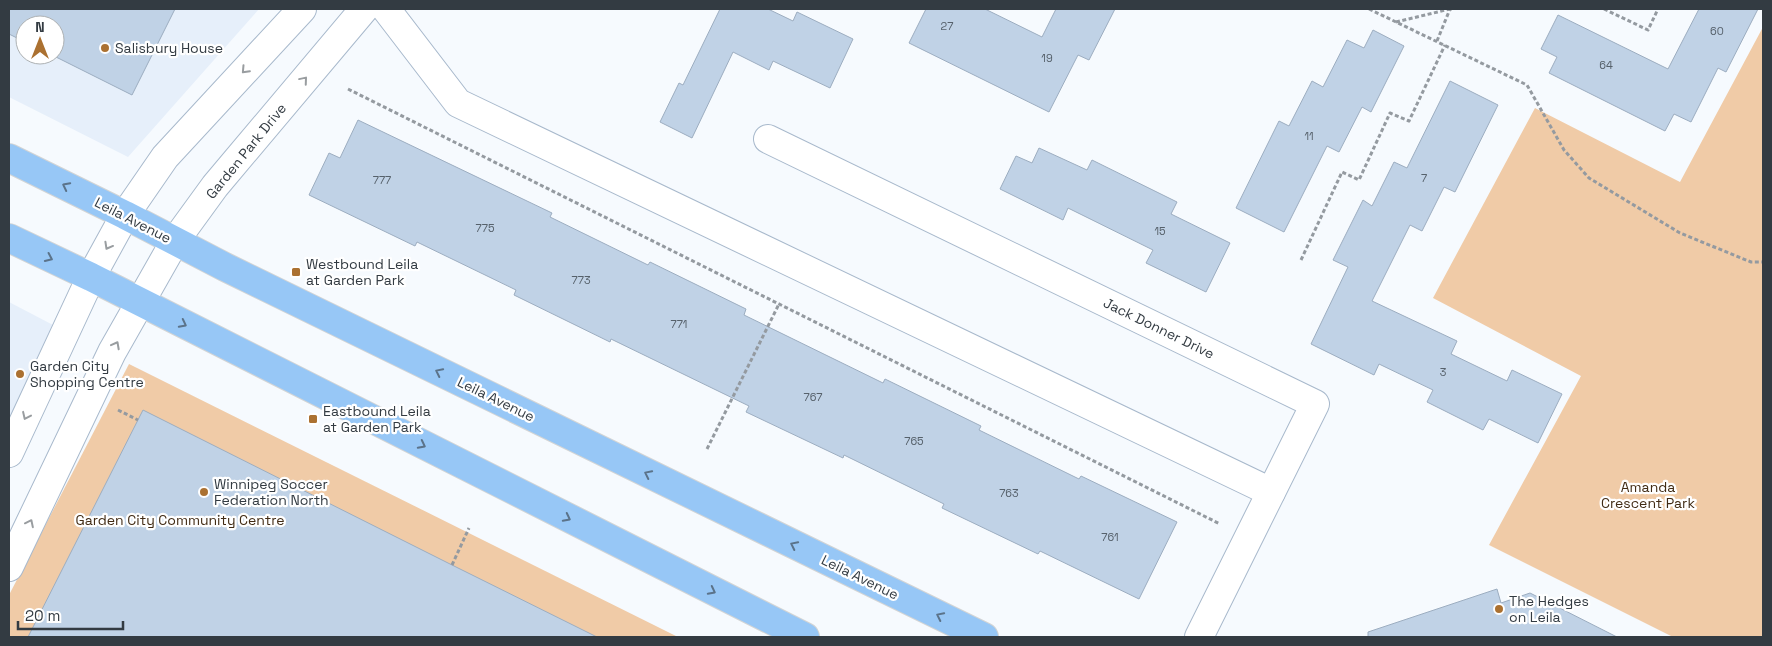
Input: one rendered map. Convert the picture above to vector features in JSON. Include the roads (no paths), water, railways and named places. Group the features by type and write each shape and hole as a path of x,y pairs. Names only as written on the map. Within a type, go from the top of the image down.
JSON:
{"main road":[{"name":"Leila Avenue","path":"9,158 125,215 234,272 984,637"},
{"path":"9,238 805,637"}],"street":[{"path":"9,452 90,277 125,215 165,157 302,9"},
{"name":"Garden Park Drive","path":"12,554 112,352 175,241 215,186 364,9"},
{"path":"386,9 458,103 1272,492"},
{"name":"Jack Donner Drive","path":"768,139 1314,404 1199,637"}],"place":[{"name":"Salisbury House","path":"105,48"},
{"name":"Westbound Leila at Garden Park","path":"296,272"},
{"name":"Garden City Shopping Centre","path":"20,374"},
{"name":"Eastbound Leila at Garden Park","path":"313,419"},
{"name":"Winnipeg Soccer Federation North","path":"204,492"},
{"name":"The Hedges on Leila","path":"1499,609"}],"park label":[{"name":"Amanda Crescent Park","path":"1648,496"},
{"name":"Garden City Community Centre","path":"180,520"}]}
